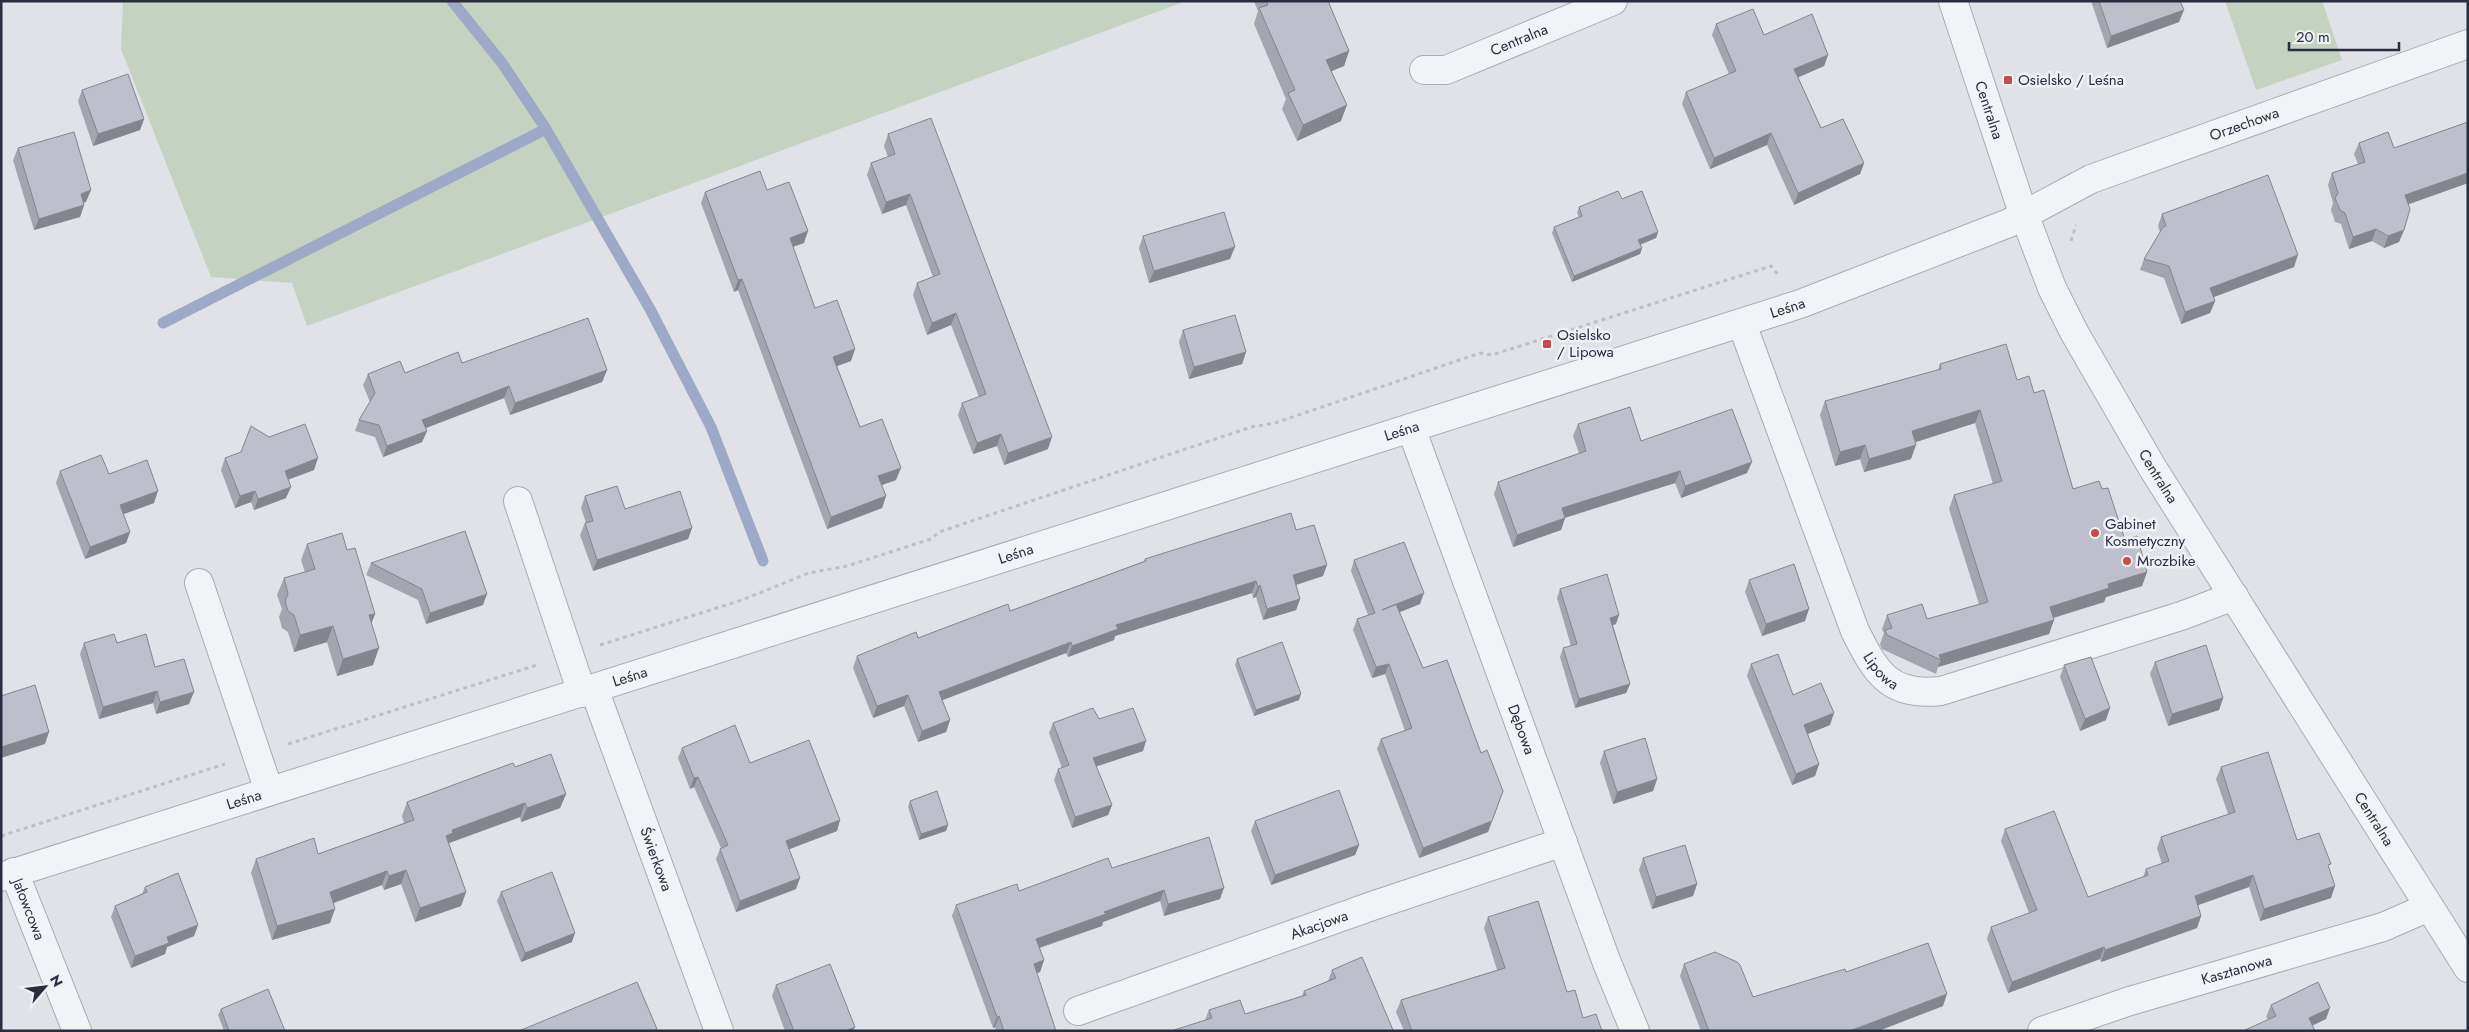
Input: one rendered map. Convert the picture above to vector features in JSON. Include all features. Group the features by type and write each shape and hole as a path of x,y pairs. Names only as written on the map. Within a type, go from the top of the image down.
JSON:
{"street":[{"name":"Centralna","path":"1424,70 1446,70 1613,1"},
{"name":"Centralna","path":"1953,1 1997,139 2024,215 2052,288 2074,332 2132,434 2468,968"},
{"name":"Orzechowa","path":"2024,215 2091,179 2468,44"},
{"name":"Leśna","path":"8,874 1742,324 1852,285 2009,223 2024,215"},
{"name":"Lipowa","path":"1742,324 1856,631 1869,660 1884,678 1903,689 1922,693 1941,691 2199,610 2234,596"},
{"name":"Dębowa","path":"1411,428 1607,963 1636,1031"},
{"name":"Świerkowa","path":"518,501 569,655 588,691 719,1031"},
{"path":"200,583 270,792"},
{"name":"Akacjowa","path":"1078,1012 1372,906 1563,842"},
{"name":"Jałowcowa","path":"8,874 77,1031"},
{"name":"Kasztanowa","path":"2042,1031 2130,1001 2383,927 2429,906"}],"path":[{"path":"1,836 742,600 809,573 847,566 922,542 946,529 1251,427 1275,424 1464,358 1480,353 1492,355 1771,266"}],"green space":[{"path":"123,1 1181,1 1181,3 307,326 292,283 211,277 121,49"},
{"path":"2225,1 2322,1 2342,60 2256,90"}],"building":[{"path":"1266,1 1328,1 1349,51 1326,60 1347,105 1303,125 1288,93 1295,90 1259,8 1268,5"},
{"path":"2099,1 2180,1 2184,10 2111,36"},
{"path":"1753,9 1764,35 1812,14 1828,55 1794,69 1821,128 1843,119 1864,163 1798,193 1771,133 1714,158 1686,92 1736,71 1716,24"},
{"path":"128,74 144,119 98,134 82,90"},
{"path":"931,118 1052,437 1008,453 1001,434 977,443 962,403 986,394 956,313 932,323 917,283 940,274 910,194 886,202 871,163 895,154 888,134"},
{"path":"2468,122 2468,173 2405,195 2410,209 2404,230 2388,236 2376,229 2353,237 2345,213 2340,210 2335,198 2338,193 2332,173 2365,162 2359,143 2388,132 2394,148"},
{"path":"74,132 91,190 81,194 84,205 39,219 18,148"},
{"path":"760,171 767,190 789,182 808,231 790,238 815,308 837,300 855,349 833,357 860,427 882,419 901,468 878,476 886,496 831,517 742,279 738,280 705,192"},
{"path":"2268,175 2298,255 2210,288 2215,301 2185,312 2169,266 2144,259 2163,227 2166,226 2162,214"},
{"path":"1618,191 1622,199 1642,191 1658,232 1638,240 1642,248 1574,276 1554,227 1582,216 1579,207"},
{"path":"1224,212 1235,247 1154,271 1143,236"},
{"path":"1235,315 1246,352 1194,367 1183,330"},
{"path":"588,318 607,370 515,403 509,386 422,420 427,431 387,446 379,425 359,420 375,393 368,374 400,361 405,373 458,352 462,363"},
{"path":"2006,344 2017,380 2029,376 2034,393 2044,390 2073,489 2099,481 2102,489 2108,488 2125,540 2137,536 2147,572 2108,584 2109,588 2050,607 2054,620 1939,655 1941,660 1887,635 1885,630 1892,628 1887,615 1922,604 1927,619 1988,602 1954,495 2002,481 1980,410 1912,431 1916,445 1869,459 1865,445 1840,452 1825,401 1941,369 1940,364"},
{"path":"1630,407 1641,441 1732,409 1752,462 1685,486 1680,471 1562,508 1565,518 1517,535 1498,482 1586,451 1578,424"},
{"path":"305,424 318,458 285,471 291,487 258,499 255,491 240,496 225,458 241,452 251,426 269,437"},
{"path":"101,455 109,474 147,460 158,491 120,505 130,532 90,547 60,471"},
{"path":"617,486 625,509 680,491 692,528 597,560 585,523 593,521 585,496"},
{"path":"1291,513 1296,530 1314,525 1327,565 1293,575 1300,599 1267,609 1260,585 1258,587 1256,581 1116,625 1118,629 1072,646 1071,642 939,692 950,720 922,731 908,695 877,706 857,656 916,632 918,638 1008,604 1010,611 1146,561 1145,559"},
{"path":"465,531 487,594 430,613 422,589 371,563"},
{"path":"342,533 347,550 355,548 375,614 369,615 379,648 343,659 333,626 300,635 294,615 288,611 285,601 288,594 284,578 315,569 307,544"},
{"path":"1404,542 1424,593 1396,604 1423,668 1447,660 1481,753 1487,750 1503,791 1492,821 1423,848 1381,739 1412,728 1389,664 1376,667 1357,619 1375,613 1354,560"},
{"path":"1794,564 1809,609 1766,624 1749,580"},
{"path":"1607,574 1619,615 1610,618 1630,684 1579,699 1563,648 1577,644 1560,589"},
{"path":"114,634 117,643 146,634 155,667 184,659 194,692 160,702 157,691 103,707 84,643"},
{"path":"1282,642 1301,694 1256,710 1237,659"},
{"path":"2206,645 2223,698 2172,714 2155,662"},
{"path":"1778,654 1793,695 1821,683 1834,713 1804,725 1819,764 1796,774 1751,664"},
{"path":"2091,657 2110,708 2085,719 2064,665"},
{"path":"35,685 49,732 1,747 1,696"},
{"path":"1093,708 1099,719 1133,708 1146,741 1093,758 1112,805 1075,817 1058,769 1069,765 1053,723"},
{"path":"735,725 750,763 809,740 840,820 786,841 800,878 740,901 720,849 728,845 698,777 694,778 682,748"},
{"path":"1645,738 1657,779 1617,792 1604,751"},
{"path":"2268,752 2297,840 2319,833 2331,864 2328,865 2335,886 2264,909 2253,875 2195,896 2201,916 2105,950 2104,947 2012,982 1991,927 2037,910 2005,829 2054,811 2088,897 2148,875 2146,869 2169,861 2161,837 2235,812 2221,767"},
{"path":"551,754 566,794 527,808 525,803 452,830 453,833 446,836 466,892 420,908 406,870 389,876 387,871 330,892 335,909 277,926 256,859 314,838 318,854 414,820 407,802 513,763 515,767"},
{"path":"1339,790 1359,845 1275,875 1255,821"},
{"path":"937,791 948,825 921,834 910,801"},
{"path":"1209,837 1224,888 1168,904 1164,890 1104,912 1106,914 1036,939 1044,960 1034,964 1056,1031 1004,1031 999,1016 997,1017 956,905 1017,884 1019,891 1108,858 1112,868"},
{"path":"1685,845 1697,884 1656,897 1643,858"},
{"path":"552,872 575,933 525,953 501,892"},
{"path":"178,873 198,925 167,937 169,943 135,956 115,906 147,892 145,887"},
{"path":"1538,901 1567,992 1575,990 1583,1018 1596,1014 1602,1031 1412,1031 1401,1000 1505,968 1488,917"},
{"path":"1928,943 1947,994 1849,1031 1709,1031 1684,964 1715,952 1737,962 1753,997 1845,969 1846,972"},
{"path":"1362,957 1393,1030 1391,1031 1171,1031 1212,1018 1209,1010 1240,1000 1245,1014 1306,995 1304,991 1336,978 1332,970"},
{"path":"830,964 855,1027 845,1031 794,1031 776,985"},
{"path":"637,982 657,1029 653,1031 519,1031"},
{"path":"2318,982 2330,1008 2309,1018 2315,1031 2243,1031 2276,1016 2271,1005"},
{"path":"268,989 285,1031 229,1031 221,1009"}],"waterway":[{"path":"452,1 502,63 546,129 650,309 711,427 763,561"},
{"path":"163,323 546,129"}],"place":[{"name":"Osielsko / Leśna","path":"2008,80"},
{"name":"Osielsko / Lipowa","path":"1547,344"},
{"name":"Gabinet Kosmetyczny","path":"2095,533"},
{"name":"Mrozbike","path":"2127,561"}]}
